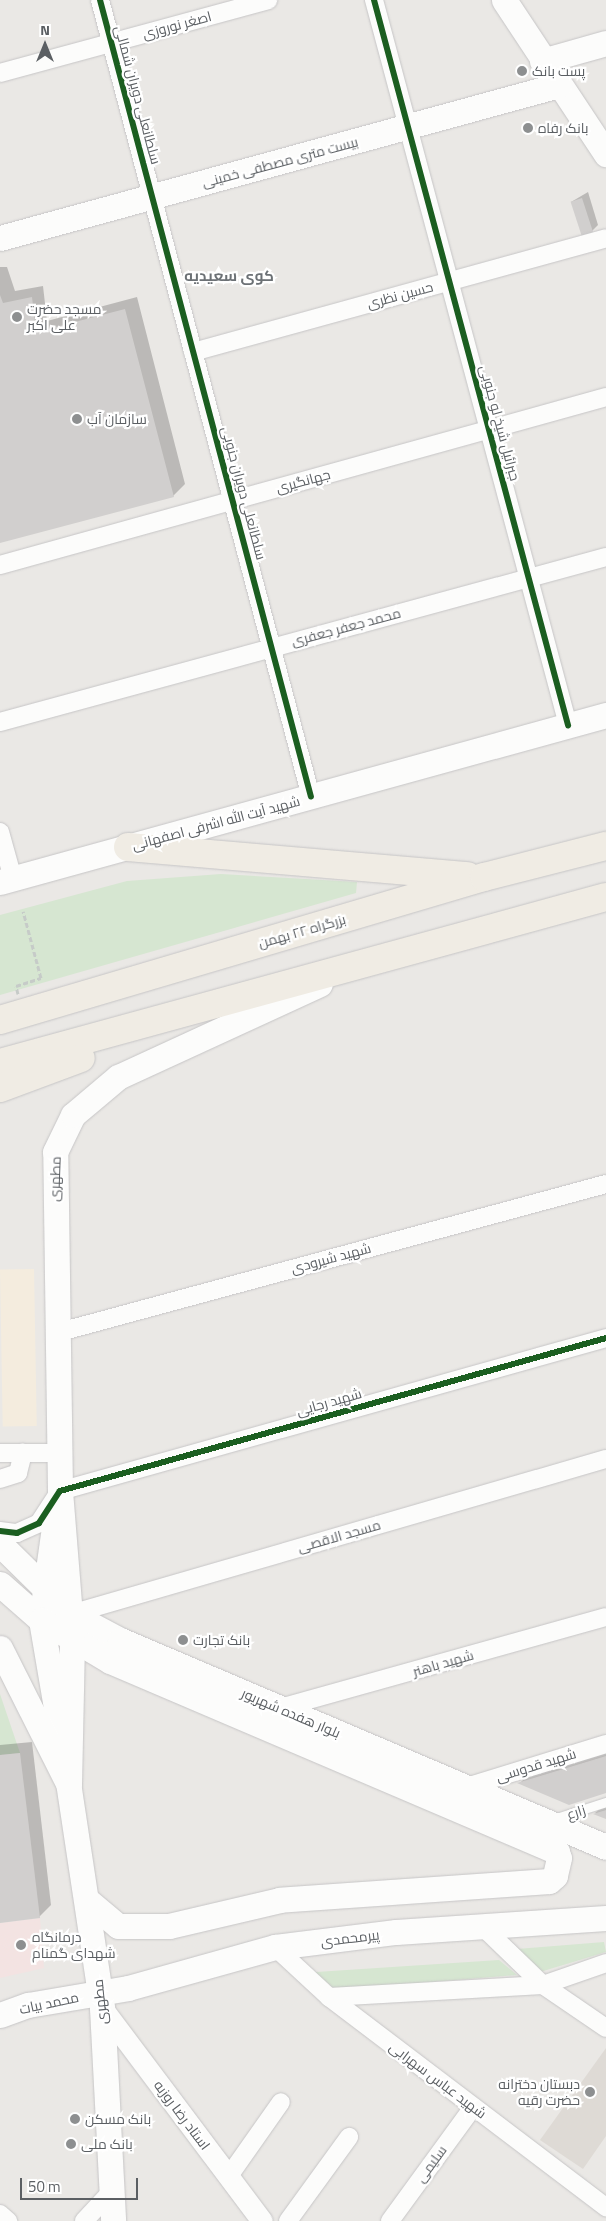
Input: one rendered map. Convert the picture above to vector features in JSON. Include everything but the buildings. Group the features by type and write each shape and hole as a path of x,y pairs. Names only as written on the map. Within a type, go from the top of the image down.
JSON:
{"highway":[{"name":"بزرگراه ۲۲ بهمن","path":"0,1020 484,877 606,846"},
{"path":"128,847 484,877"},
{"path":"0,1063 470,932 606,897"},
{"path":"0,1088 101,1052 470,932"}],"main road":[{"path":"504,0 542,61 606,154"},
{"path":"542,61 606,44"},
{"name":"بیست متری مصطفی خمینی","path":"0,238 559,85"},
{"name":"شهید آیت الله اشرفی اصفهانی","path":"6,881 606,715"},
{"name":"مطهری","path":"60,1491 53,1172 55,1152 73,1115 118,1077 341,974"},
{"path":"60,1491 41,1620 69,1785"},
{"path":"60,1491 72,1614 69,1785"},
{"name":"بلوار هفده شهریور","path":"0,1544 44,1590 72,1614 120,1640 606,1846"},
{"name":"بلوار هفده شهریور","path":"0,1584 41,1620 72,1640 110,1660 557,1852 558,1868 549,1880 280,1900 169,1926 118,1926 88,1900"},
{"path":"0,1648 69,1785"},
{"name":"مطهری","path":"69,1785 88,1900 101,2001 113,2221"},
{"name":"پیرمحمدی","path":"101,2001 275,1947 483,1927 606,1918"},
{"name":"محمد بیات","path":"0,2015 101,2001"}],"street":[{"name":"سلطانعلی دویران شمالی","path":"100,0 152,196"},
{"name":"اصغر نوروزی","path":"0,74 268,0"},
{"name":"جبرائیل شیخ لو جنوبی","path":"374,0 568,725"},
{"name":"سلطانعلی دویران جنوبی","path":"152,196 311,797"},
{"name":"حسین نظری","path":"193,352 606,238"},
{"name":"جهانگیری","path":"0,565 606,397"},
{"name":"محمد جعفر جعفری","path":"0,722 606,557"},
{"path":"0,832 6,881"},
{"name":"شهید شیرودی","path":"56,1333 606,1184"},
{"name":"شهید رجایی","path":"60,1491 606,1338"},
{"path":"0,1453 59,1453"},
{"path":"0,1479 18,1473 23,1453"},
{"name":"مسجد الاقصی","path":"72,1614 606,1459"},
{"path":"0,1531 17,1532 39,1523 60,1491"},
{"name":"شهید باهنر","path":"280,1708 606,1617"},
{"name":"شهید قدوسی","path":"466,1787 606,1744"},
{"path":"483,1927 544,1984 606,2028"},
{"name":"شهید عباس سهرابی","path":"275,1947 329,1997 606,2207"},
{"path":"329,1997 544,1984 606,1963"},
{"name":"استاد رضا روزبه","path":"101,2001 262,2221"},
{"path":"229,2176 281,2102"},
{"name":"سلیمی","path":"396,2219 472,2107"},
{"path":"288,2221 349,2137"},
{"path":"84,2221 110,2192"},
{"path":"0,2214 8,2221"}],"lane":[{"name":"زارع","path":"546,1821 606,1802"}],"path":[{"path":"16,986 42,978 23,911"}],"shaded area":[{"path":"34,1269 37,1426 3,1427 0,1270"},
{"name":"درمانگاه شهدای گمنام","path":"40,1918 44,1968 0,1978 0,1923"},
{"name":"دبستان دخترانه حضرت رقیه","path":"606,2048 606,2136 583,2169 540,2140"}],"green space":[{"path":"221,874 357,882 356,893 0,995 0,915 127,881"},
{"path":"0,1694 20,1753 0,1755"},
{"path":"604,1942 606,1952 540,1972 517,1949"},
{"path":"499,1960 517,1975 325,1991 301,1973"}],"cycle path":[{"path":"100,0 311,797"},
{"path":"374,0 568,725"},
{"path":"0,1531 17,1533 39,1523 60,1491 606,1338"}],"place":[{"name":"پست بانک","path":"522,71"},
{"name":"بانک رفاه","path":"528,128"},
{"name":"مسجد حضرت علی اکبر","path":"17,317"},
{"name":"سازمان آب","path":"77,419"},
{"name":"بانک تجارت","path":"183,1640"},
{"name":"درمانگاه شهدای گمنام","path":"21,1945"},
{"name":"دبستان دخترانه حضرت رقیه","path":"590,2092"},
{"name":"بانک مسکن","path":"75,2119"},
{"name":"بانک ملی","path":"71,2144"}],"district":[{"name":"کوی سعیدیه","path":"229,276"}]}
